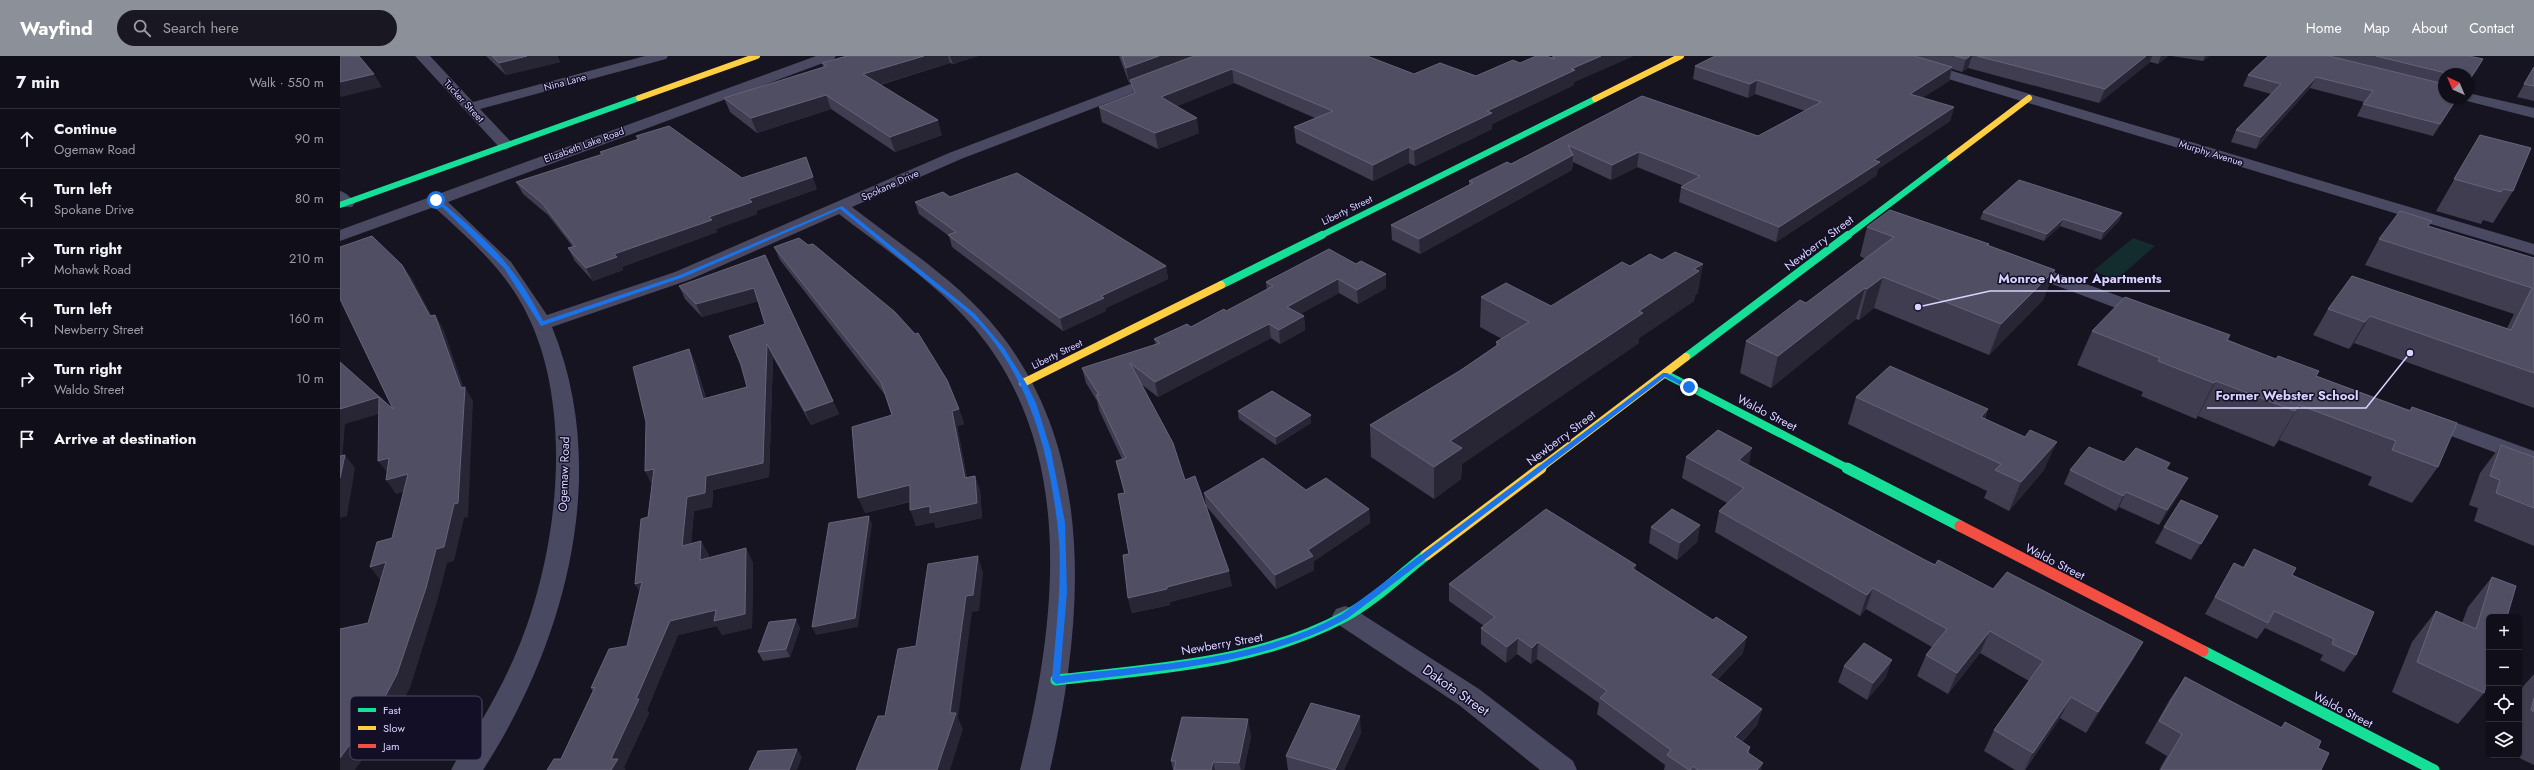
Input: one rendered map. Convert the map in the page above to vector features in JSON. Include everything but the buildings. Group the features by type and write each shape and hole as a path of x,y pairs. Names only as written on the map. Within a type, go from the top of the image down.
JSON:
{"street":[{"name":"Tucker Street","path":"422,56 506,145"},
{"name":"Nina Lane","path":"470,107 661,56"},
{"path":"342,201 506,145 757,56"},
{"name":"Elizabeth Lake Road","path":"340,236 829,56"},
{"name":"Spokane Drive","path":"541,324 682,276 978,146 1217,56"},
{"name":"Liberty Street","path":"1023,383 1681,56"},
{"name":"Murphy Avenue","path":"1887,56 2534,250"},
{"name":"Newberry Street","path":"1056,680 1239,656 1283,644 1345,616 2029,98"},
{"path":"2474,99 2534,114"},
{"name":"Ogemaw Road","path":"436,200 480,239 506,266 522,288 541,324 553,356 560,386 566,442 565,495 552,583 528,658 506,704 482,744"},
{"path":"841,207 973,315 1002,349 1023,383 1032,403 1047,451 1061,522 1063,592 1056,680 1035,770"},
{"path":"1880,212 1899,220"},
{"path":"2010,261 2167,321"},
{"name":"Waldo Street","path":"1665,374 2434,770"},
{"path":"2407,412 2534,460"},
{"name":"Dakota Street","path":"1345,616 1469,696 1562,770"},
{"name":"Ogemaw Road","path":"466,770 472,760"}],"green space":[{"path":"2133,238 2155,246 2116,280 2093,271"}],"traffic: fast":[{"path":"340,205 639,98"},
{"path":"1221,285 1595,99"},
{"path":"1686,357 1950,158"},
{"path":"1665,374 1960,526"},
{"path":"1056,680 1203,662 1276,645 1311,633 1344,617 1375,596 1426,555"},
{"path":"2203,651 2434,770"}],"traffic: slow":[{"path":"639,98 757,56"},
{"path":"1595,99 1681,56"},
{"path":"1950,158 2029,98"},
{"path":"1023,383 1221,285"},
{"path":"1426,555 1686,357"}],"traffic: jam":[{"path":"1960,526 2203,651"}],"place":[{"name":"Monroe Manor Apartments","path":"1918,307"},
{"name":"Former Webster School","path":"2410,353"}],"route":[{"path":"436,200 471,230 506,266 522,288 541,324 615,300 716,263 841,207 946,291 973,315 1002,349 1023,383 1032,403 1047,451 1055,485 1061,522 1063,592 1060,647 1056,680 1239,656 1283,644 1326,627 1345,616 1665,374 1689,387"}]}
